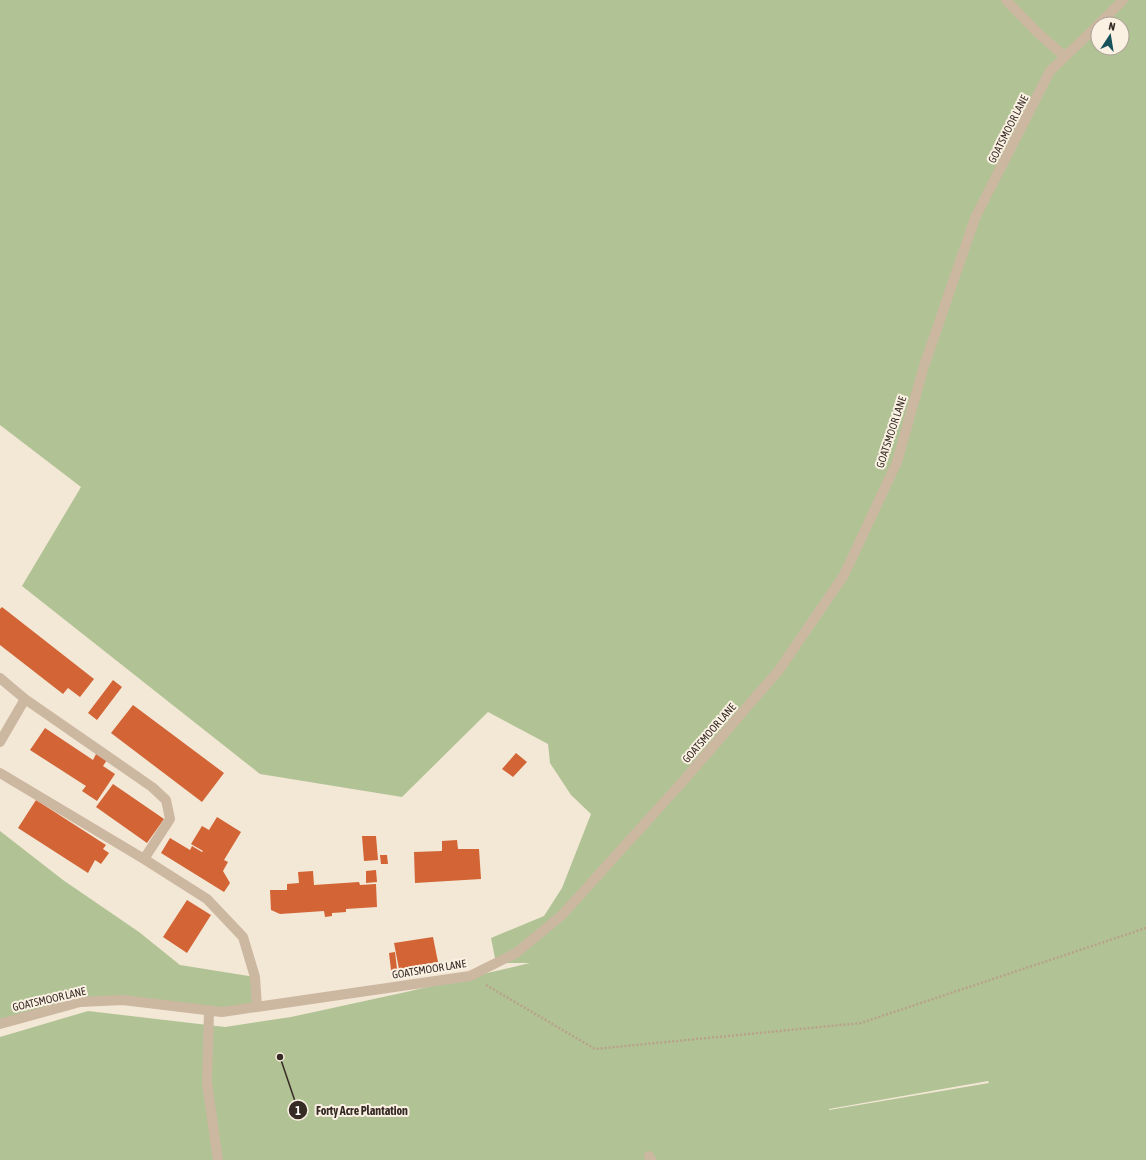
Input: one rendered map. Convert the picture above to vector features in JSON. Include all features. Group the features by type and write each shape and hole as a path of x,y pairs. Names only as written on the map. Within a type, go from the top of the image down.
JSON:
{"street":[{"path":"1006,0 1037,32 1065,57"},
{"name":"GOATSMOOR LANE","path":"1106,16 1123,0"},
{"name":"GOATSMOOR LANE","path":"0,1024 80,1002 123,1000 222,1012 470,976 516,952 562,915 684,780 779,670 844,575 897,462 924,366 975,218 1050,71 1090,32"},
{"path":"0,678 25,699 152,787 166,800 170,819 144,859"},
{"path":"0,742 25,699"},
{"path":"0,773 207,898 243,937 255,976 257,1007"},
{"path":"210,1010 207,1083 218,1160"}],"path":[{"path":"470,976 595,1049 861,1022 1146,928"}],"green space":[{"path":"0,0 1146,0 1146,1160 0,1160 0,1037 88,1011 225,1027 291,1017 530,963 496,963 491,938 544,916 562,888 591,814 571,795 550,763 548,744 488,712 402,797 260,774 22,586 81,487 0,425","holes":["988,1081 989,1083 829,1110"]},
{"path":"0,831 63,880 139,932 180,965 255,977 257,1007 209,1010 80,1002 0,1025"}],"building":[{"path":"2,607 94,679 80,697 68,688 63,694 0,645 0,609"},
{"path":"113,680 122,687 97,720 88,713"},
{"path":"133,705 224,773 202,802 111,733"},
{"path":"45,728 93,760 96,754 107,760 103,766 115,774 97,801 82,791 86,786 30,750"},
{"path":"516,753 527,762 513,777 502,769"},
{"path":"113,784 164,819 147,843 96,807"},
{"path":"36,800 106,845 103,849 109,853 101,864 95,860 88,873 18,828"},
{"path":"217,817 241,832 224,860 228,862 223,871 230,883 224,892 161,853 170,838 190,850 192,846 202,852 203,851 191,844 202,826 209,830"},
{"path":"362,836 376,836 378,860 364,861"},
{"path":"457,840 458,849 479,849 481,879 415,883 414,852 442,851 442,841"},
{"path":"380,855 387,855 388,864 381,864"},
{"path":"376,870 377,882 366,883 366,871"},
{"path":"313,871 314,885 359,882 360,885 376,884 377,907 346,909 346,912 332,913 332,916 325,917 324,911 280,914 271,910 270,890 287,890 287,884 299,883 298,872"},
{"path":"187,900 211,915 187,953 163,937"},
{"path":"433,937 438,962 399,969 394,943"},
{"path":"395,952 397,969 391,970 389,953"}],"place":[{"name":"Forty Acre Plantation","path":"280,1057"}]}
